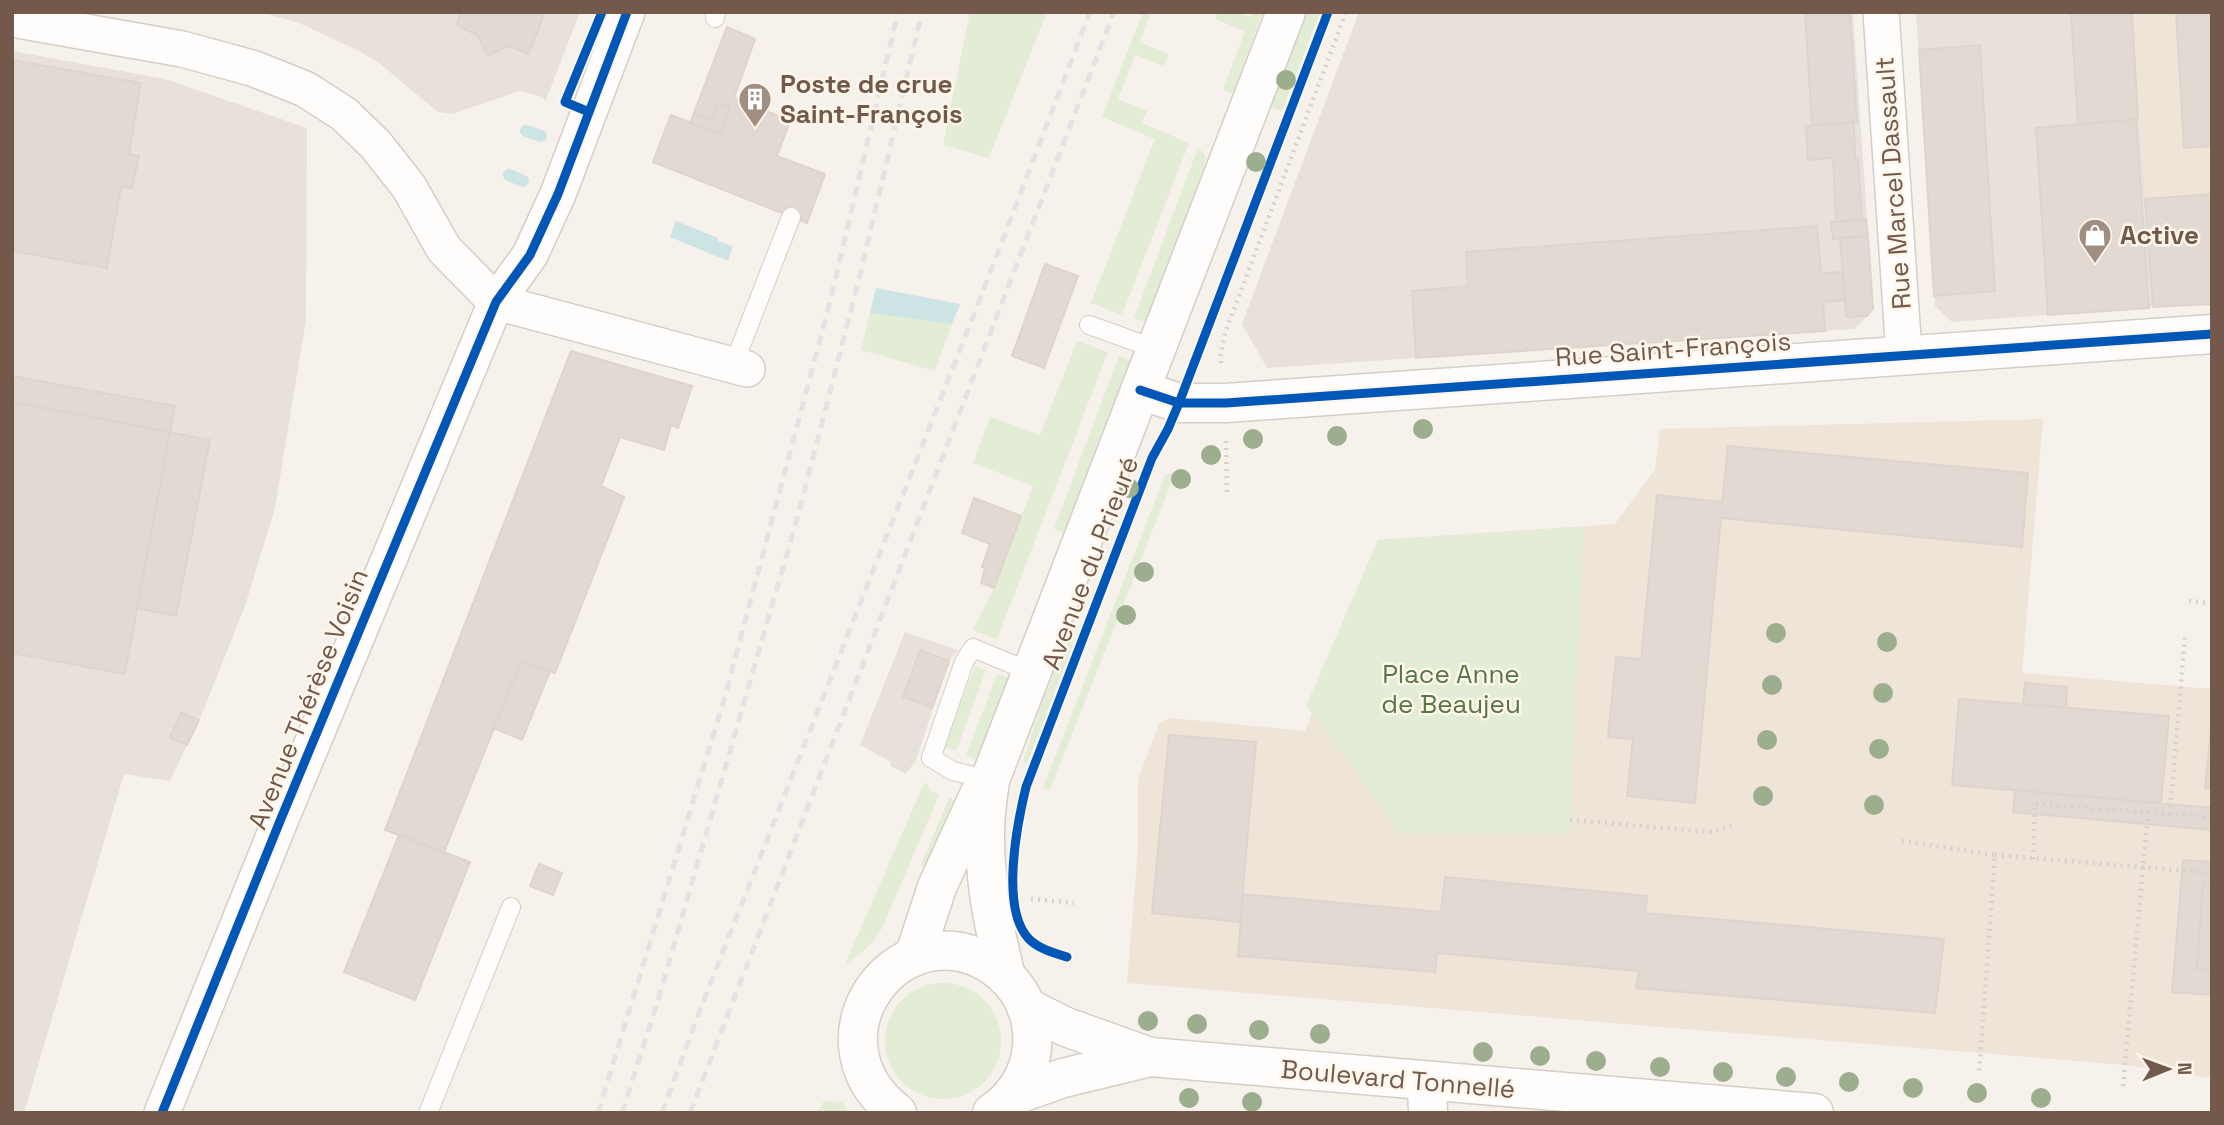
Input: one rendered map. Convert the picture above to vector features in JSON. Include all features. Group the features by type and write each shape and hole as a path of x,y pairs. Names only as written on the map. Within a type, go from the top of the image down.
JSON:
{"street":[{"name":"Avenue Thérèse Voisin","path":"162,1113 285,808 496,302 530,255 558,194 627,12"},
{"name":"Avenue du Prieuré","path":"914,957 937,887 971,809 990,780 1286,12"},
{"name":"Rue Marcel Dassault","path":"1881,12 1904,354"},
{"path":"12,19 182,49 253,68 305,89 344,114 376,145 409,187 444,249 496,302 740,367"},
{"name":"Rue Saint-François","path":"1140,390 1179,403 1226,403 2212,334"},
{"name":"Avenue du Prieuré","path":"990,780 985,828 986,865 995,933 1032,1033 1030,1060 1020,1085 1002,1104"},
{"name":"Boulevard Tonnellé","path":"914,957 938,952 963,953 986,962 1016,992 1066,1027 1150,1057 1427,1097 1814,1113"},
{"path":"891,1110 868,1082 857,1039 859,1024 869,996 878,984 888,972 914,957"},
{"name":"Boulevard Tonnellé","path":"1002,1104 1063,1078 1150,1057"}],"lane":[{"path":"740,367 791,217"},
{"path":"1090,325 1156,349"},
{"path":"990,780 953,771 925,754 964,662 968,645 1031,672"},
{"path":"428,1113 510,907"}],"path":[{"path":"1223,370 1220,357 1225,332 1346,12"},
{"path":"1226,438 1227,494"},
{"path":"2189,601 2212,603"},
{"path":"2171,814 2185,638"},
{"path":"2033,859 2035,804 2212,817"},
{"path":"2123,1086 2148,813"},
{"path":"1570,820 1713,832 1732,825"},
{"path":"1902,841 2033,859 2212,873"},
{"path":"1979,1073 1995,855"},
{"path":"1020,898 1074,904"}],"shaded area":[{"path":"261,12 580,12 546,100 520,91 452,114 438,112 380,64 359,51 299,23"},
{"path":"1359,12 1853,12 1873,309 1855,329 1267,368 1242,324"},
{"path":"1916,12 2132,12 2153,307 1952,322 1935,306"},
{"path":"2132,12 2212,12 2212,304 2153,307"},
{"path":"12,51 165,79 307,128 306,320 275,508 245,606 204,709 170,781 124,774 24,1113 12,1113"},
{"path":"676,221 733,246 728,261 670,237"},
{"path":"876,288 960,304 952,324 870,313"},
{"path":"2043,419 2022,673 2212,689 2212,1078 2125,1065 1127,983 1138,849 1138,780 1159,723 1170,718 1305,731 1378,540 1615,524 1655,470 1660,429"},
{"path":"905,632 958,650 949,661 916,760 906,774 890,766 891,762 860,745"}],"green space":[{"path":"970,12 1047,12 989,158 943,145"},
{"path":"1143,12 1151,12 1140,42 1169,54 1164,66 1135,55 1118,99 1147,111 1142,123 1189,143 1122,315 1091,303 1155,139 1102,117"},
{"path":"1218,12 1237,12 1250,17 1253,12 1263,12 1233,93 1223,90 1245,31 1215,19"},
{"path":"1307,12 1320,12 1282,111 1270,107"},
{"path":"1198,148 1205,154 1204,168 1145,322 1134,318"},
{"path":"870,313 952,324 935,371 861,350"},
{"path":"1077,341 1108,352 997,639 973,630 994,588 1033,486 973,463 990,417 1040,435"},
{"path":"1119,356 1130,360 1065,533 1054,529"},
{"path":"1176,471 1050,790 1043,788 1165,475"},
{"name":"Place Anne de Beaujeu","path":"1584,527 1569,833 1398,833 1330,735 1306,706 1378,540"},
{"path":"1067,639 1074,642 1027,764 1023,762 1039,711"},
{"path":"975,666 986,670 956,751 944,747"},
{"path":"997,674 1009,678 978,760 966,756"},
{"path":"924,783 928,784 929,790 939,795 882,928 871,944 844,967"},
{"path":"949,798 960,803 932,870 921,865"},
{"path":"943,983 965,987 984,1000 997,1019 1001,1041 997,1063 984,1082 965,1095 943,1099 921,1095 902,1082 889,1063 885,1041 889,1019 902,1000 921,987"},
{"path":"824,1101 842,1102 850,1113 816,1113"}],"building":[{"path":"461,12 545,12 529,54 508,46 488,56 477,35 456,25"},
{"path":"1805,12 1850,12 1857,122 1812,125"},
{"path":"2071,12 2132,12 2138,119 2078,124"},
{"path":"2176,12 2212,12 2212,146 2184,148"},
{"name":"Poste de crue Saint-François","path":"727,27 755,39 734,98 779,116 778,119 789,124 777,156 825,174 807,223 653,162 671,115 720,134 730,107 719,103 712,120 694,113"},
{"path":"1980,45 1995,291 1934,296 1919,50"},
{"path":"12,60 141,83 129,154 139,156 132,188 121,187 107,268 12,251"},
{"path":"719,103 730,107 720,134 690,123 694,113 712,120"},
{"path":"2136,119 2149,308 2048,315 2036,128"},
{"path":"1854,123 1862,220 1836,222 1833,158 1808,160 1806,126"},
{"path":"2212,194 2212,304 2153,307 2145,199"},
{"path":"1866,219 1868,236 1833,239 1831,222"},
{"path":"1817,226 1821,273 1842,272 1845,300 1823,302 1825,331 1416,358 1412,291 1468,286 1466,252"},
{"path":"1868,236 1873,309 1867,316 1846,317 1840,238"},
{"path":"1045,264 1078,276 1044,368 1012,356"},
{"path":"571,351 692,386 678,428 671,425 664,450 620,437 601,486 624,497 555,673 521,661 444,852 385,830"},
{"path":"12,376 175,406 170,432 12,402"},
{"path":"12,402 170,432 125,674 12,653"},
{"path":"170,432 210,440 176,616 137,608"},
{"path":"1728,446 2028,473 2022,547 1721,518 1695,803 1627,796 1633,739 1608,737 1616,657 1641,659 1657,495 1722,502"},
{"path":"974,498 1021,516 994,588 981,583 985,568 982,567 990,544 962,533"},
{"path":"920,650 949,661 932,708 903,697"},
{"path":"521,661 550,671 522,740 494,728"},
{"path":"2025,683 2067,687 2066,708 2023,704"},
{"path":"1959,699 2169,716 2161,803 1952,785"},
{"path":"181,712 199,720 187,745 170,738"},
{"path":"2212,720 2212,789 2205,788"},
{"path":"1169,735 1256,742 1240,922 1152,913"},
{"path":"2015,790 2212,808 2212,830 2013,812"},
{"path":"399,835 470,862 415,1000 344,972"},
{"path":"2183,860 2212,862 2212,883 2203,882 2197,969 2212,970 2212,995 2172,992"},
{"path":"539,864 562,873 553,895 530,886"},
{"path":"1445,877 1647,896 1645,913 1944,939 1935,1013 1636,988 1639,971 1437,953 1435,972 1238,956 1243,894 1441,912"},
{"path":"2203,882 2212,883 2212,970 2197,969"}],"waterway":[{"path":"526,131 541,136"},
{"path":"509,175 523,181"}],"railway":[{"path":"598,1113 724,700 829,306 898,12"},
{"path":"622,1113 659,997 799,512 858,283 922,12"},
{"path":"662,1113 1090,12"},
{"path":"690,1113 1114,12"}],"cycle path":[{"path":"589,112 565,102 602,12"},
{"path":"162,1113 496,302 530,255 558,194 627,12"},
{"path":"1067,957 1042,948 1029,939 1020,925 1015,908 1015,843 1026,787 1152,458 1179,403 1328,12"},
{"path":"1140,390 1179,403 1226,403 2212,334"}],"place":[{"name":"Poste de crue Saint-François","path":"755,129"},
{"name":"Active","path":"2095,265"}]}
